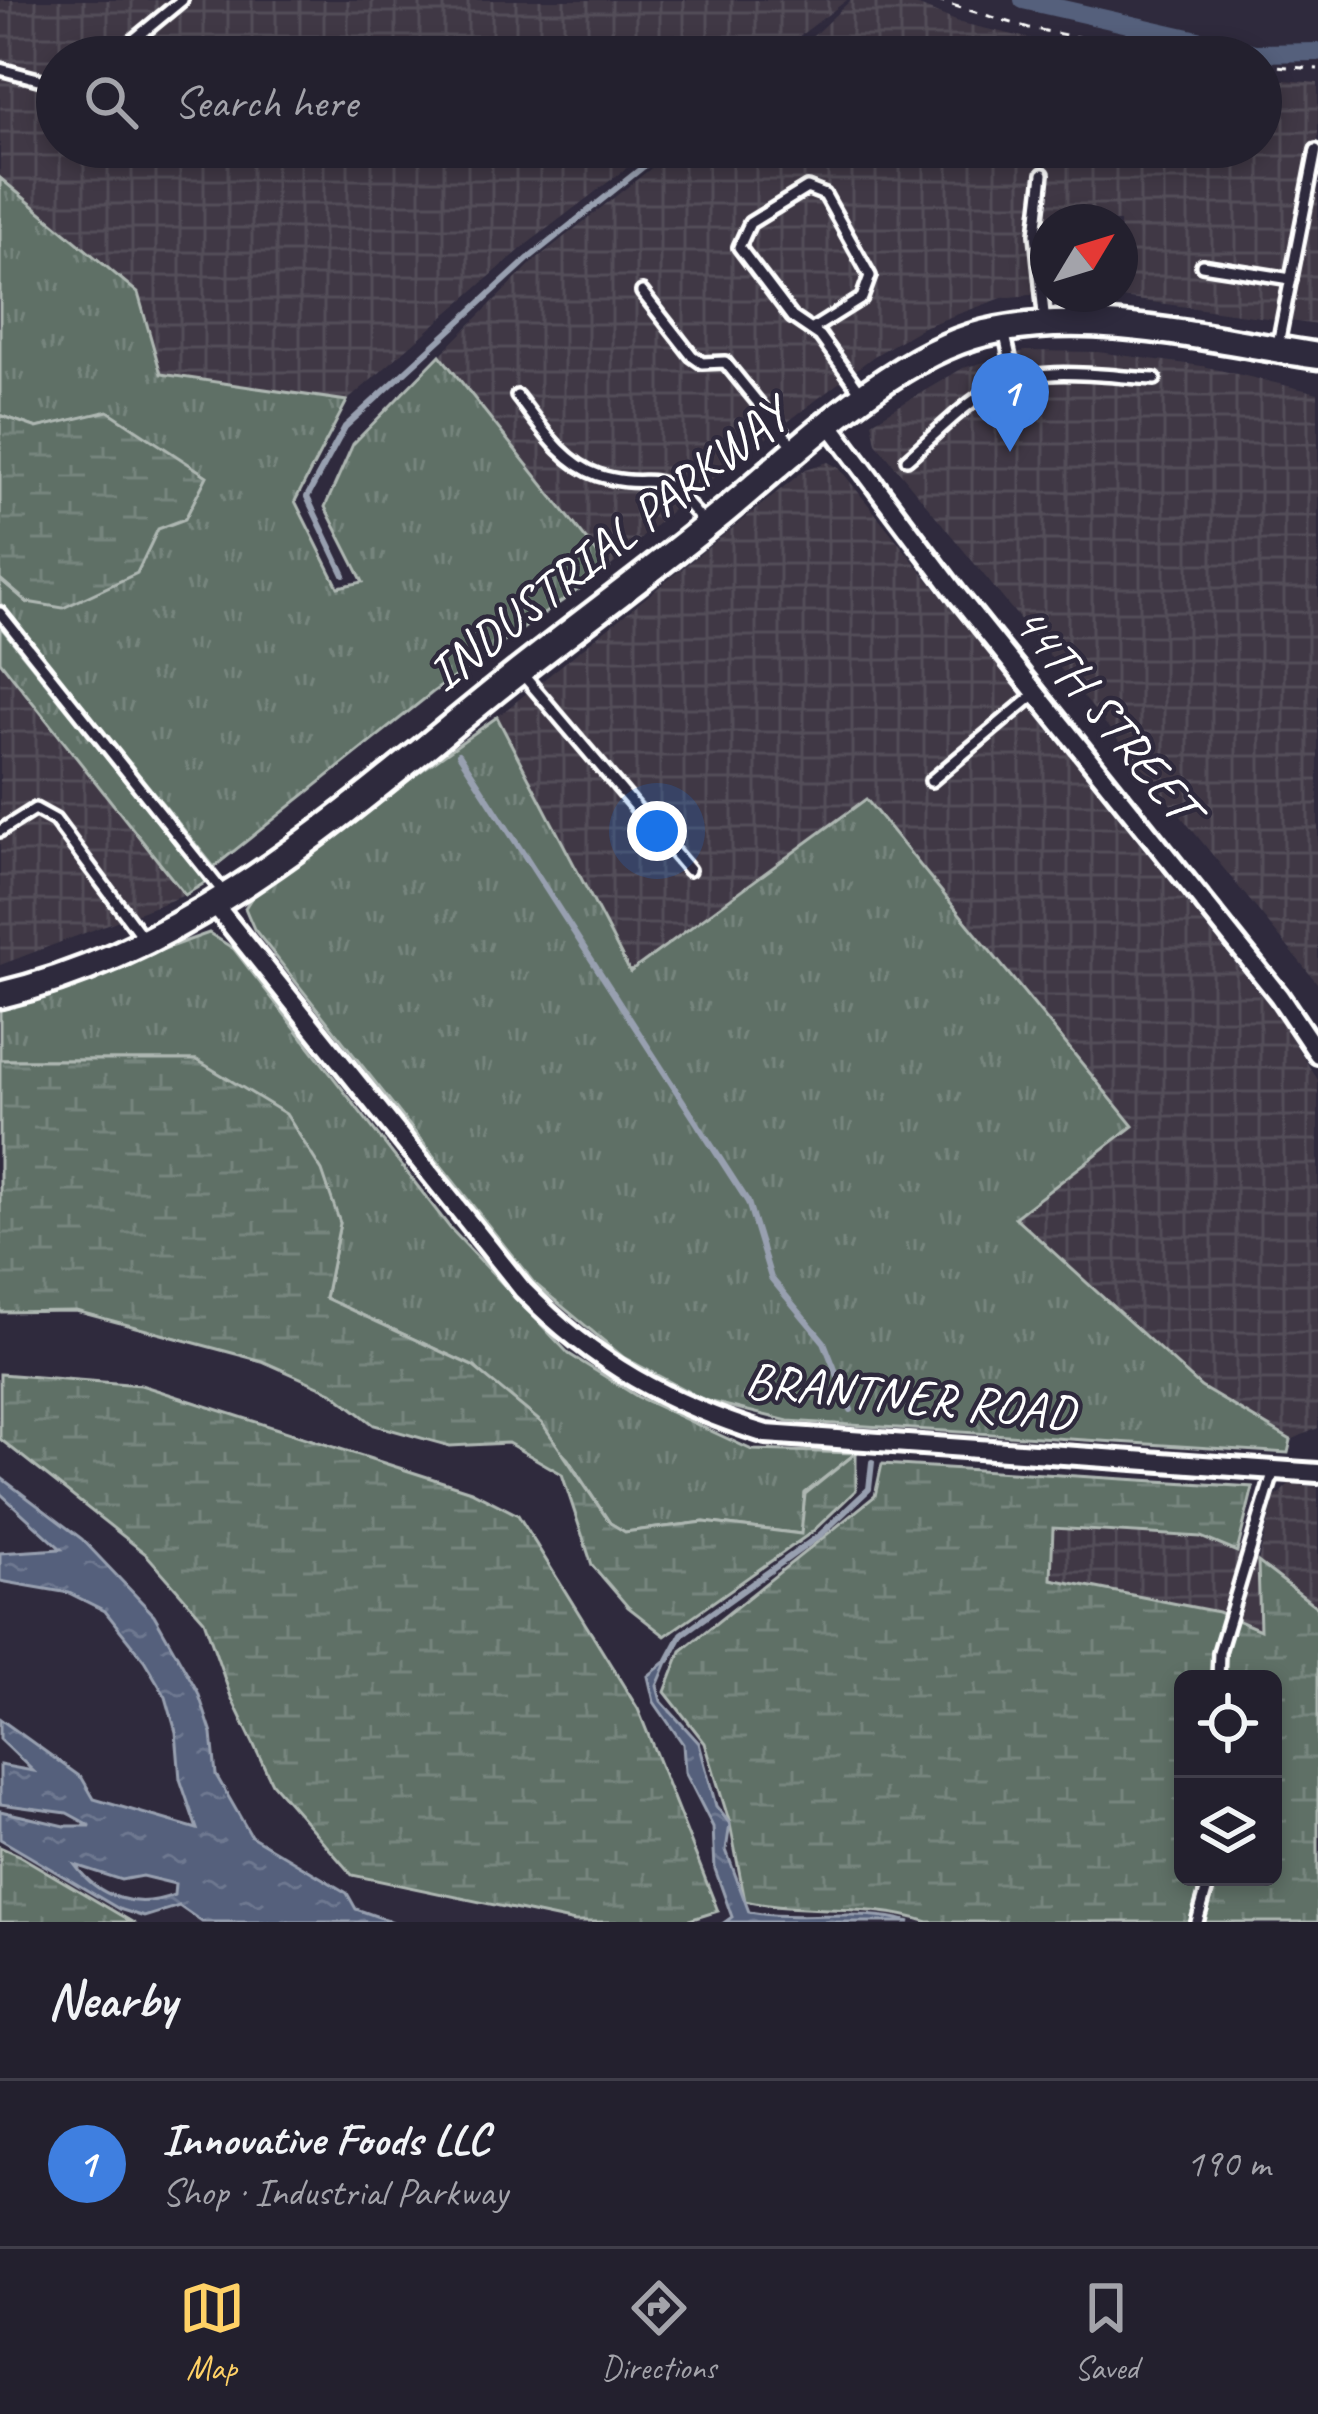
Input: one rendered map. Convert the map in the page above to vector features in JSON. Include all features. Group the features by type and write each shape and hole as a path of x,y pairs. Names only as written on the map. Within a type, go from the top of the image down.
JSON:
{"street":[{"name":"INDUSTRIAL PARKWAY","path":"0,994 82,971 146,943 220,901 363,797 830,425 946,346 1004,330 1106,327 1318,356"},
{"name":"44TH STREET","path":"830,425 1036,693 1279,996 1318,1054"},
{"name":"BRANTNER ROAD","path":"220,901 523,1290 572,1340 635,1379 709,1416 766,1434 1318,1473"}],"lane":[{"path":"138,36 182,0"},
{"path":"0,69 36,78"},
{"path":"1277,350 1316,150"},
{"path":"1043,174 1036,235 1045,326"},
{"path":"811,330 862,298 870,276 824,195 808,188 750,223 739,247 792,317 811,330 866,398"},
{"path":"1202,265 1291,279"},
{"path":"642,292 692,356 702,363 725,362 797,452"},
{"path":"1004,330 1015,380"},
{"path":"908,459 980,397 1015,380 1155,379"},
{"path":"517,396 559,449 595,474 652,478 676,488 706,526"},
{"path":"0,613 220,901"},
{"path":"520,671 689,871"},
{"path":"932,781 1036,693"},
{"path":"0,831 35,809 55,820 146,943"},
{"path":"1218,1670 1219,1652 1274,1470"},
{"path":"1197,1922 1207,1886"}],"path":[{"path":"935,0 1071,36"},
{"path":"1282,66 1318,69"}],"shaded area":[{"path":"0,0 847,0 800,36 36,36 36,168 627,168 527,244 347,401 160,374 138,293 0,178"},
{"path":"851,0 904,0 961,23 1018,36 813,36"},
{"path":"1282,80 1318,83 1318,325 1138,300 1138,204 1030,204 1030,295 1002,298 923,327 874,356 673,509 609,568 440,355 535,260 651,168 1282,168"},
{"path":"1025,351 1098,352 1202,366 1318,393 1318,984 876,443 872,422 963,368"},
{"path":"828,462 839,468 1275,1013 1318,1080 1318,1428 1291,1440 1201,1387 1014,1216 1133,1126 867,800 630,973 497,717 806,469"},
{"path":"0,661 185,895 0,965"},
{"path":"1289,1484 1318,1487 1318,1608 1259,1563 1261,1631 1213,1610 1051,1579 1052,1528 1201,1537 1258,1561 1275,1498"}],"green space":[{"path":"0,178 138,293 161,374 347,401 295,501 338,587 363,582 325,507 353,444 440,355 609,568 433,692 214,867 0,603 0,579 27,602 108,412 37,428 0,415"},
{"path":"108,411 207,476 185,519 158,529 137,573 63,608 27,602 0,579 0,415 37,428"},
{"path":"0,626 206,882 185,895 0,661"},
{"path":"497,717 630,972 866,799 1133,1126 1015,1217 1201,1387 1291,1440 1288,1453 788,1421 704,1400 623,1357 534,1283 254,929 245,908 259,886"},
{"path":"209,933 234,949 450,1228 569,1354 638,1397 752,1450 856,1453 805,1493 802,1534 704,1522 625,1532 610,1523 568,1459 475,1367 325,1298 340,1223 196,1060 0,1060 0,1007"},
{"path":"0,1060 197,1060 286,1114 322,1171 340,1223 325,1298 474,1367 542,1423 610,1523 625,1532 704,1522 801,1534 805,1494 856,1453 856,1490 812,1532 665,1636 628,1607 592,1565 562,1474 508,1443 450,1446 374,1425 332,1392 262,1361 76,1311 0,1312"},
{"path":"0,1374 141,1385 471,1491 518,1515 638,1709 718,1911 683,1922 575,1922 352,1875 272,1783 231,1697 204,1620 146,1554 0,1439"},
{"path":"882,1464 1253,1487 1237,1552 1201,1537 1053,1528 1051,1579 1218,1612 1260,1630 1258,1562 1318,1608 1318,1922 928,1922 883,1912 745,1901 730,1824 705,1743 665,1692 681,1651 875,1496"},
{"path":"0,1847 20,1856 132,1922 0,1922"}],"water":[{"path":"0,1477 82,1539 154,1615 198,1692 212,1734 216,1775 251,1836 347,1893 356,1909 393,1922 202,1922 179,1906 144,1917 119,1909 0,1839 0,1811 65,1826 91,1826 67,1813 0,1804 0,1765 33,1771 0,1739 0,1719 82,1778 94,1799 197,1829 180,1779 176,1732 166,1697 144,1660 105,1611 69,1593 0,1581 0,1553 61,1549 0,1493","holes":["75,1865 121,1880 142,1876 175,1884 174,1895 146,1901 119,1898 95,1886"]},
{"path":"668,1660 657,1686 661,1701 699,1743 716,1806 730,1824 726,1850 749,1912 910,1922 725,1922 732,1917 715,1869 713,1827 685,1772 683,1744 654,1702 648,1676"}],"waterway":[{"path":"1023,0 1181,36"},
{"path":"1282,53 1318,52"},
{"path":"344,575 307,497 345,427 529,258 642,168"},
{"path":"459,754 748,1202 771,1278 824,1342 851,1410"},
{"path":"668,1660 682,1634 820,1535 869,1489 872,1462"}],"place":[{"name":"Innovative Foods LLC","path":"1010,452"}]}
